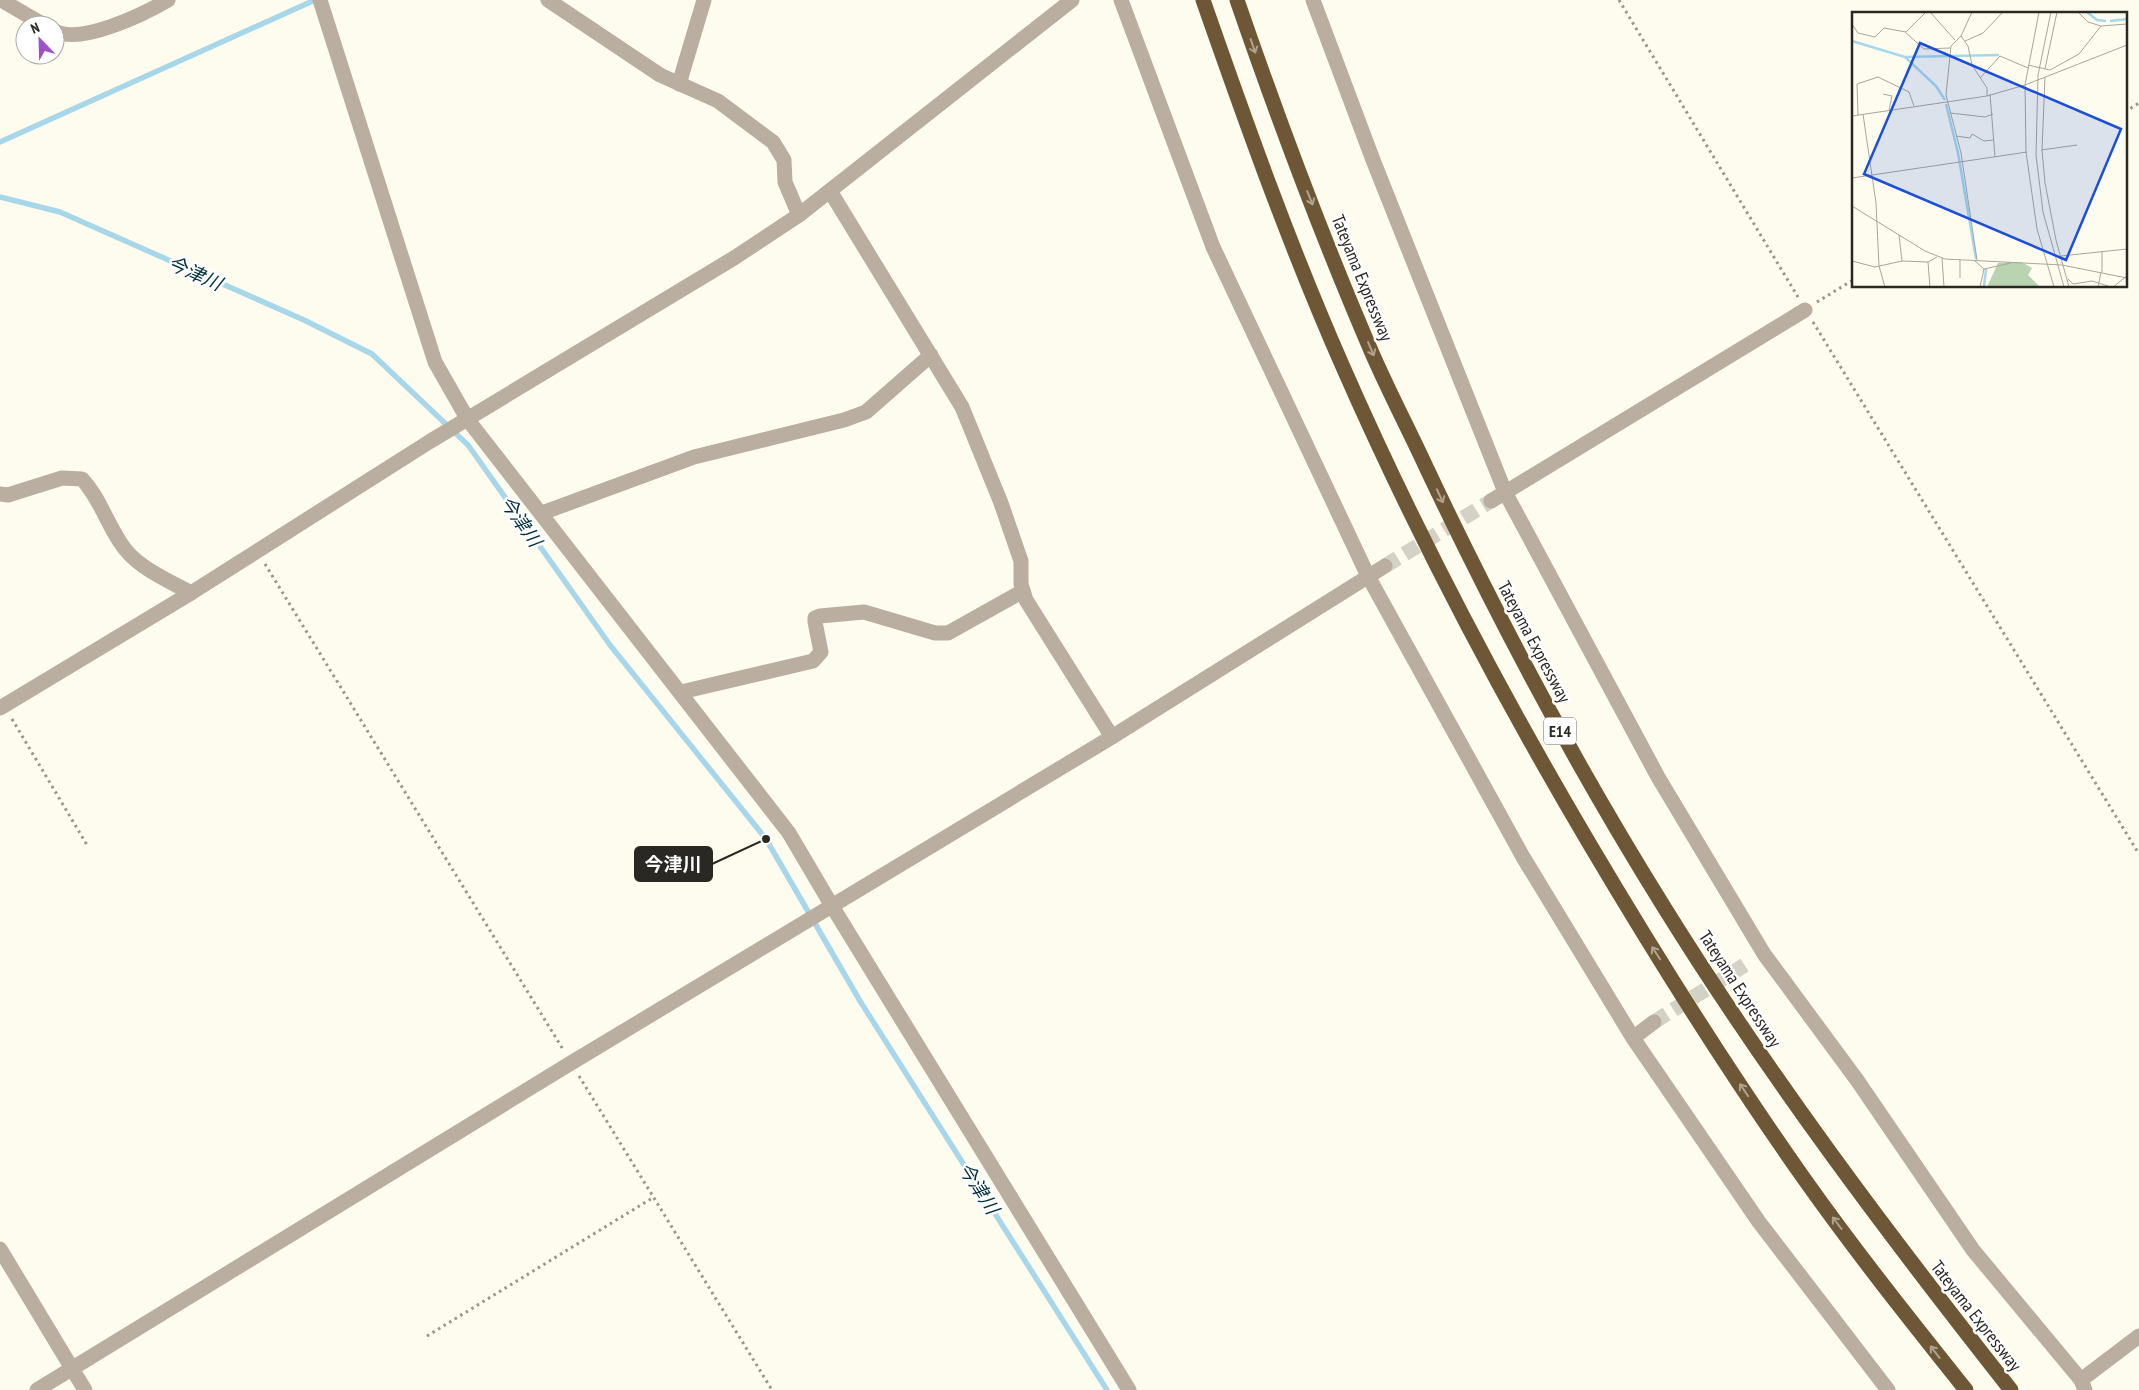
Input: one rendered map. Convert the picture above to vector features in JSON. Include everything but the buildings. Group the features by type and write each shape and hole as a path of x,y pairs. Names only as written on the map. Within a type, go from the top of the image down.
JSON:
{"highway":[{"name":"E14","path":"1203,0 1254,146 1343,366 1440,574 1531,744 1637,924 1734,1075 1806,1182 1966,1390"},
{"name":"Tateyama Expressway","path":"1237,0 1284,135 1372,354 1469,559 1558,728 1663,906 1756,1049 1834,1161 2011,1390"}],"street":[{"path":"1,0 27,15"},
{"path":"65,36 92,33 152,10 168,0"},
{"path":"320,0 435,362 468,420 789,833 1129,1390"},
{"path":"548,0 660,75 718,101 773,142 784,160 785,182 800,215"},
{"path":"679,84 704,0"},
{"path":"2,707 191,593 430,442 726,263 800,215 1072,0"},
{"path":"1120,0 1213,247 1368,576 1523,857 1633,1038 1759,1222 1888,1390"},
{"path":"1313,0 1373,160 1505,492 1757,958 1857,1080 1973,1250 2083,1385 2139,1336"},
{"path":"830,191 962,407 1001,503 1021,561 1021,584 1026,600 1112,737"},
{"path":"1491,501 1805,310"},
{"path":"542,513 694,457 844,420 866,412 931,355"},
{"path":"0,494 8,495 62,478 82,479 91,489 120,544 139,563 191,593"},
{"path":"37,1390 571,1063 1112,737 1385,566"},
{"path":"681,692 813,661 821,652 815,622 815,618 820,616 864,612 935,633 948,633 1023,591"},
{"path":"1633,1038 1654,1022"},
{"path":"0,1249 85,1390"}],"path":[{"path":"1619,0 1805,310 2139,854"},
{"path":"2126,111 2139,103"},
{"path":"1805,310 1852,281"},
{"path":"257,551 772,1390"},
{"path":"2,707 87,845"},
{"path":"428,1336 654,1197"}],"waterway":[{"path":"0,142 315,0"},
{"name":"今津川","path":"0,197 60,212 304,320 372,354 468,445 610,645 766,839 860,1001 1107,1390"}],"tunnel":[{"path":"1385,566 1491,501"},
{"path":"1654,1022 1751,961"}],"place":[{"name":"今津川","path":"766,839"}]}
